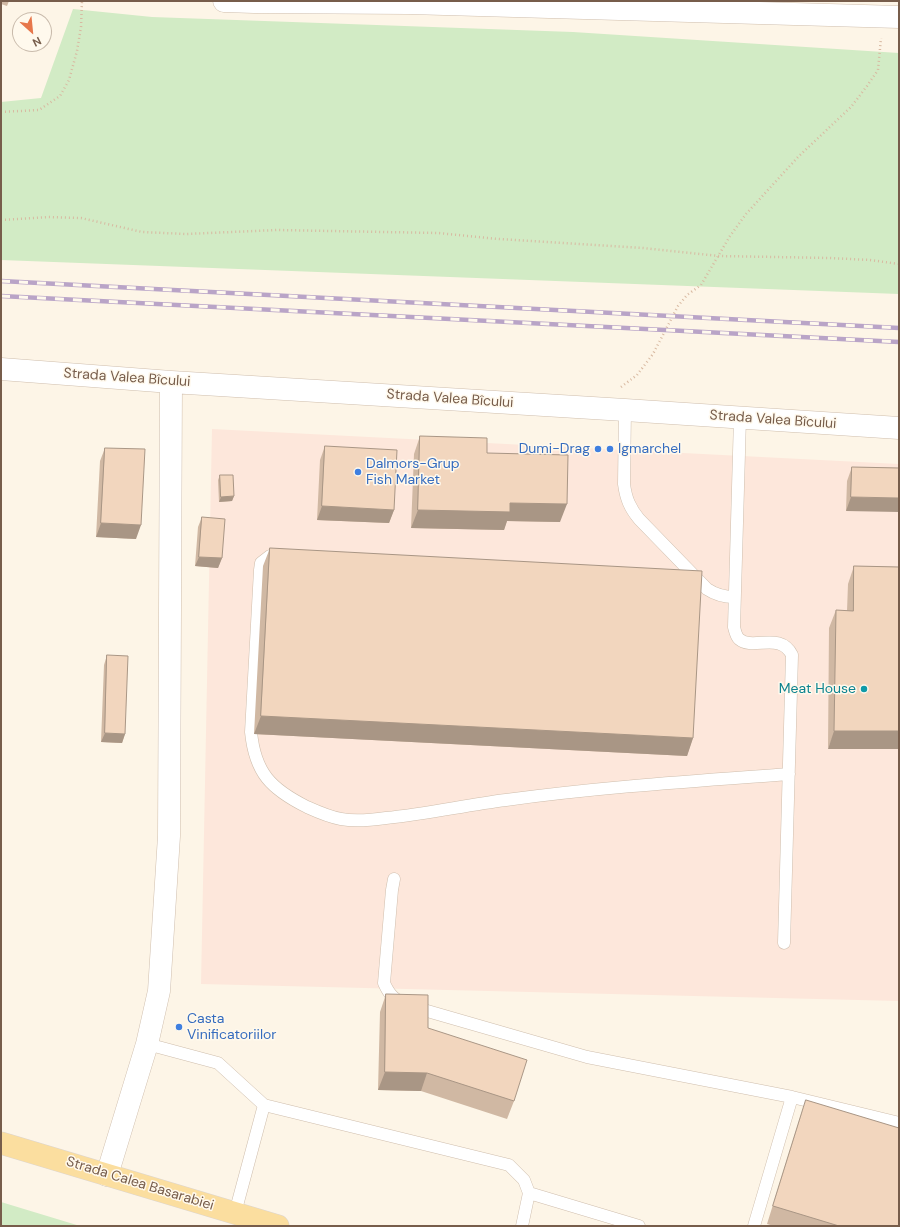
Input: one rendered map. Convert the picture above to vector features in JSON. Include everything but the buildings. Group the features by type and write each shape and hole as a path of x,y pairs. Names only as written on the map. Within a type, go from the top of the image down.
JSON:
{"main road":[{"name":"Strada Calea Basarabiei","path":"1,1143 278,1226"}],"street":[{"path":"224,1 409,2 891,17"},
{"name":"Strada Valea Bîcului","path":"1,369 171,382 899,428"},
{"path":"107,1175 147,1044 159,991 169,836 171,382"}],"lane":[{"path":"625,410 624,484 626,497 631,509 707,589 719,595 734,597"},
{"path":"740,418 734,627 739,639 749,642 780,643 789,649 792,655 784,942"},
{"path":"293,555 270,556 261,563 251,732 252,745 256,760 271,784 292,800 316,811 341,819 363,820 401,817 506,800 588,790 664,782 789,774"},
{"path":"394,879 384,983 388,992 393,998 403,1004 587,1057 792,1096 899,1123"},
{"path":"147,1044 218,1063 264,1105 508,1165 524,1180 528,1193 522,1226"},
{"path":"754,1226 792,1096"},
{"path":"235,1213 264,1105"},
{"path":"528,1193 639,1226"}],"path":[{"path":"1,112 39,110 60,96 69,80 77,51 81,27 82,1"},
{"path":"591,408 637,375 653,354 678,306 687,296 701,285 730,236 746,214 798,157 851,107 878,70 891,17"},
{"path":"1,220 48,217 81,218 142,232 186,234 277,230 438,233 498,239 643,248 718,256 830,258 870,260 899,264"}],"shaded area":[{"path":"212,429 899,464 899,1001 201,984"}],"green space":[{"path":"73,9 152,17 573,32 899,53 899,294 1,260 1,102 41,98"},
{"path":"1,1202 80,1226 1,1226"}],"railway":[{"path":"1,281 899,328"},
{"path":"1,296 899,342"}],"place":[{"name":"Dumi-Drag","path":"598,449"},
{"name":"Igmarchel","path":"610,449"},
{"name":"Dalmors-Grup Fish Market","path":"358,472"},
{"name":"Meat House","path":"864,689"},
{"name":"Casta Vinificatoriilor","path":"179,1027"}]}
